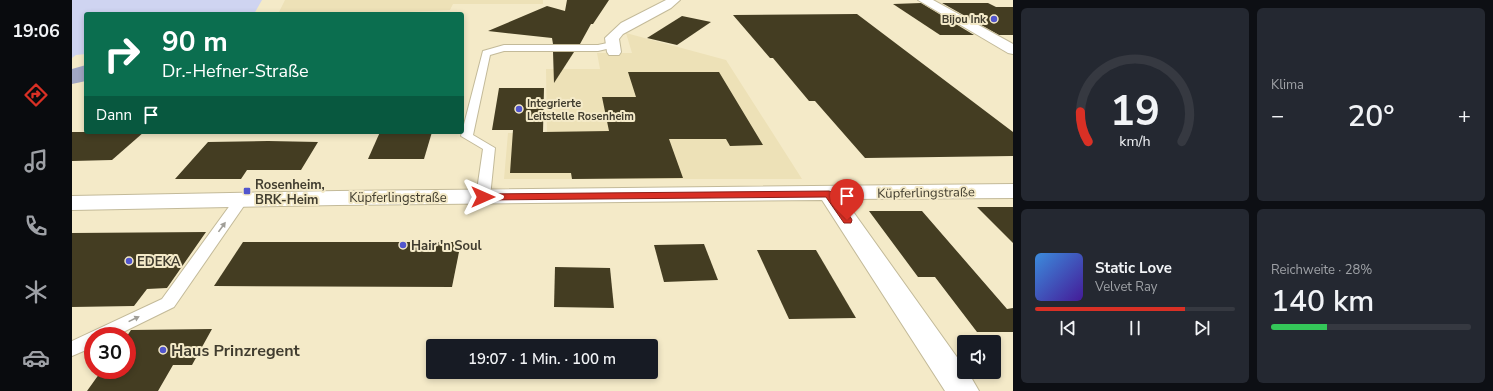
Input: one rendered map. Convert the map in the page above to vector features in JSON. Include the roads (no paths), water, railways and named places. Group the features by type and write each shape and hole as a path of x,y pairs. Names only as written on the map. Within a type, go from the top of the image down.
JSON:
{"street":[{"path":"613,48 612,38 619,29 664,8 674,0"},
{"path":"924,0 1013,50"},
{"name":"Küpferlingstraße","path":"72,203 1013,191"},
{"path":"829,194 963,391"}],"lane":[{"path":"483,197 489,148 467,136 486,53 504,48 613,48"},
{"path":"118,327 168,303 241,200"},
{"path":"72,349 84,343"}],"place":[{"name":"Bijou Ink","path":"994,19"},
{"name":"Integrierte Leitstelle Rosenheim","path":"519,109"},
{"name":"Rosenheim, BRK-Heim","path":"247,191"},
{"name":"Hair 'n Soul","path":"403,245"},
{"name":"EDEKA","path":"129,261"},
{"name":"Haus Prinzregent","path":"163,350"}]}
